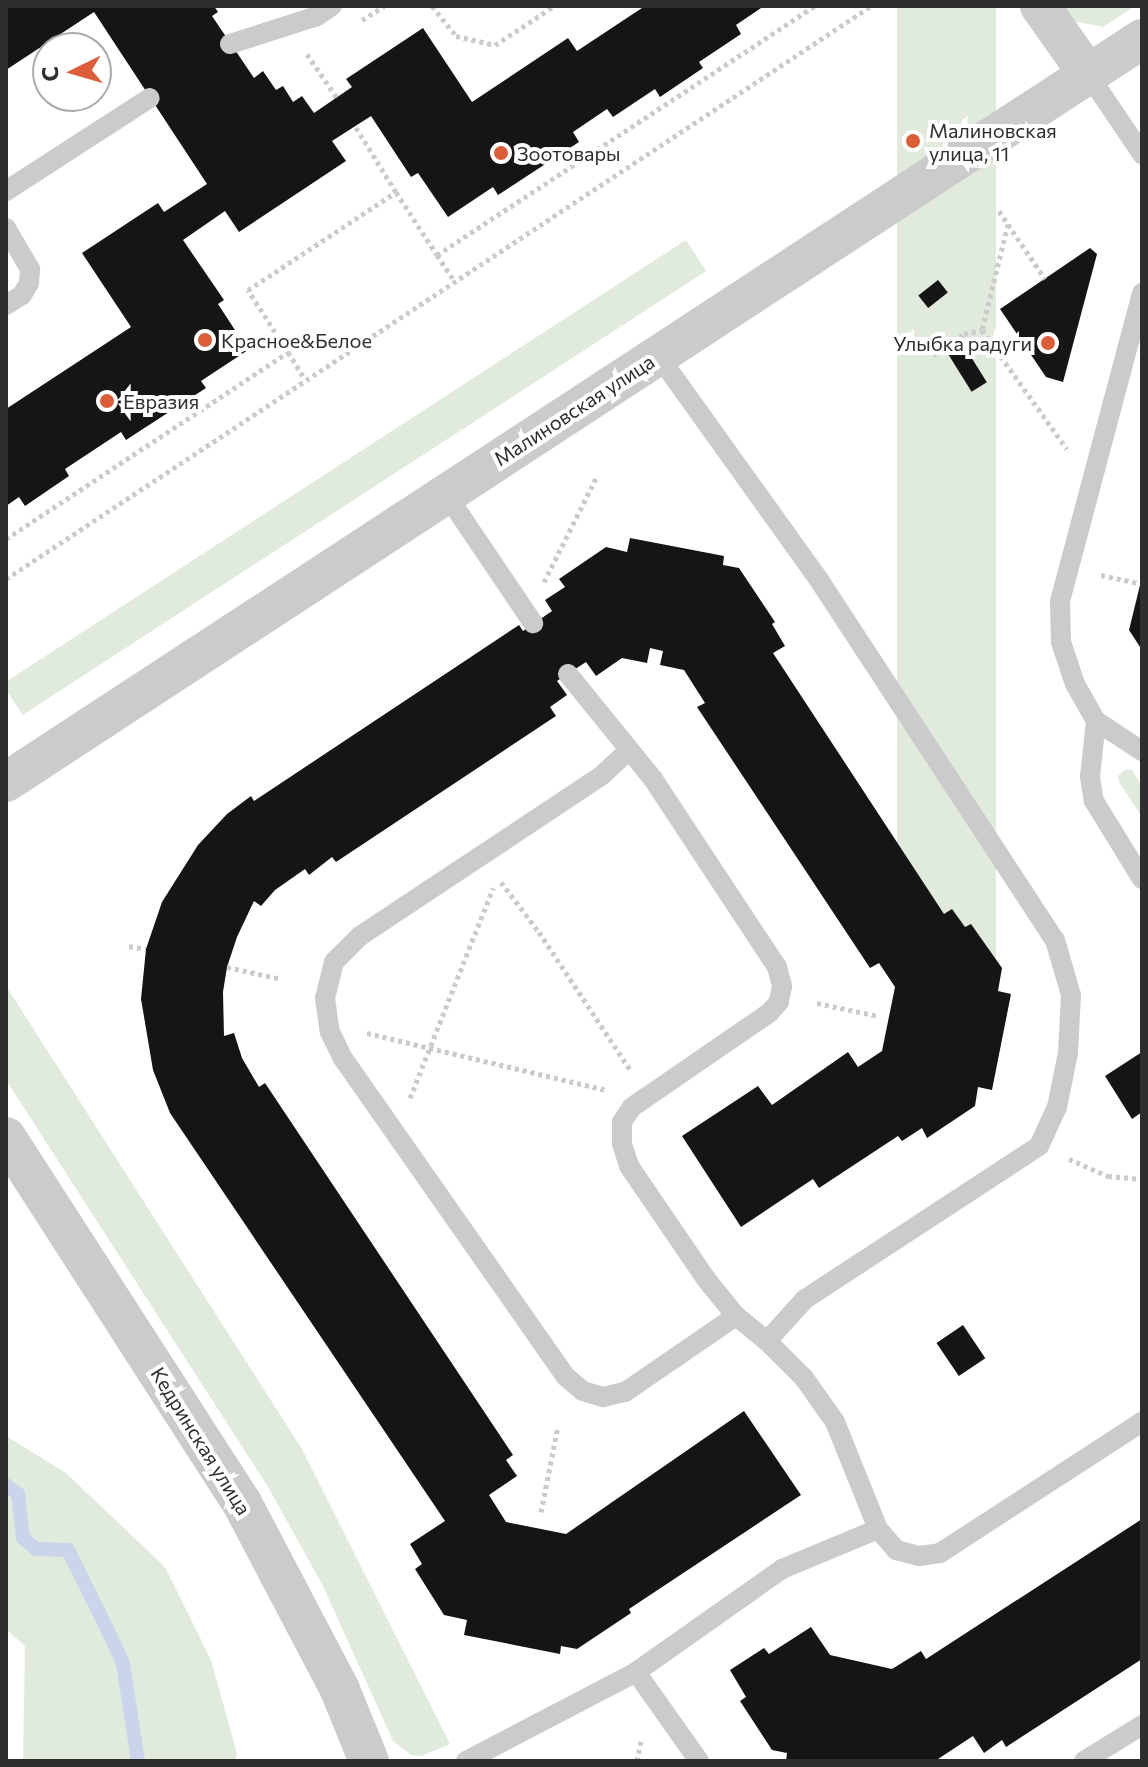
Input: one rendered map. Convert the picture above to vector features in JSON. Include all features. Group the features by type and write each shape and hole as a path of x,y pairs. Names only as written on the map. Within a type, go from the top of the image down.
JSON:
{"street":[{"path":"1040,6 1088,74"},
{"name":"Малиновская улица","path":"6,782 1142,39"},
{"name":"Кедринская улица","path":"6,1137 242,1503 340,1690 369,1761"}],"lane":[{"path":"230,44 317,16 332,6"},
{"path":"1088,74 1142,154"},
{"path":"6,191 150,98"},
{"path":"6,228 30,269 29,283 22,295 6,305"},
{"path":"1142,293 1060,602 1061,642 1075,684 1096,721 1142,751"},
{"path":"658,355 821,583 1055,940 1071,995 1068,1053 1057,1107 1039,1146 805,1299 767,1341"},
{"path":"446,494 528,615"},
{"path":"568,674 653,779 777,967 782,986 779,1002 769,1013 640,1101 622,1122 622,1144 629,1166 706,1279 736,1316 767,1341 804,1378 835,1422 878,1529 896,1550 919,1556 940,1553 1142,1422"},
{"path":"1096,721 1090,777 1094,801 1142,879"},
{"path":"628,751 601,776 360,936 334,962 325,998 330,1032 342,1057 565,1376 583,1391 603,1397 625,1392 736,1316"},
{"path":"466,1761 636,1672 782,1569 878,1529"},
{"path":"636,1672 699,1761"},
{"path":"1084,1761 1106,1755 1142,1725"}],"path":[{"path":"432,6 456,36 495,45 554,6"},
{"path":"437,255 814,6"},
{"path":"6,579 871,6"},
{"path":"308,55 337,98"},
{"path":"355,126 455,282"},
{"path":"305,379 248,290 396,192"},
{"path":"999,211 1045,279"},
{"path":"982,330 1008,224"},
{"path":"933,355 964,334 982,330"},
{"path":"982,330 1093,479"},
{"path":"6,539 288,352"},
{"path":"528,615 597,476"},
{"path":"1093,583 1094,574 1139,583"},
{"path":"393,1131 404,1113 498,876 539,932 640,1101"},
{"path":"129,946 146,949"},
{"path":"227,967 281,979"},
{"path":"817,1003 878,1016"},
{"path":"330,1032 351,1029 602,1087 640,1101"},
{"path":"1039,1146 1108,1176 1142,1179"},
{"path":"541,1512 558,1426"},
{"path":"637,1761 641,1740 648,1750"}],"green space":[{"path":"897,6 996,6 996,1073 897,1073"},
{"path":"1063,6 1135,6 1103,27 1073,21"},
{"path":"686,240 706,271 23,715 6,689 6,682"},
{"path":"1126,769 1132,770 1142,786 1142,817 1119,782 1118,776"},
{"path":"6,986 302,1449 450,1744 422,1756 411,1755 393,1741 323,1586 268,1487 6,1080"},
{"path":"6,1436 66,1473 165,1567 211,1660 237,1754 235,1761 23,1761 25,1646 6,1629"}],"building":[{"path":"6,6 214,6 218,12 212,16 254,78 263,71 276,90 283,86 293,102 302,96 314,113 352,87 346,79 423,28 472,102 568,38 577,51 645,6 764,6 736,25 741,34 699,62 703,68 660,97 655,89 613,117 607,109 573,132 579,142 498,195 493,187 448,217 418,173 411,177 371,116 332,141 346,161 239,232 225,211 183,240 224,300 218,304 248,350 201,381 206,388 126,440 121,432 65,469 69,476 25,506 19,497 6,506 6,409 131,327 82,253 158,203 164,212 207,184 112,39 112,32 107,32 94,12 64,32 32,32 32,53 6,70"},
{"name":"Улыбка радуги","path":"1090,248 1097,254 1063,382 1046,377 1000,309"},
{"path":"938,280 948,293 928,308 918,295"},
{"path":"963,344 987,382 972,392 948,354"},
{"path":"630,538 724,556 723,565 739,568 775,622 772,624 785,646 773,653 944,914 952,909 965,927 971,924 1002,968 998,991 1011,994 992,1090 978,1087 975,1106 927,1138 922,1128 902,1141 898,1136 819,1188 813,1179 741,1227 682,1136 758,1086 772,1105 848,1052 858,1067 882,1051 895,987 879,963 870,968 697,707 705,703 684,670 660,665 663,651 650,648 647,663 622,658 596,676 586,662 557,681 567,695 550,707 556,716 336,862 332,857 309,875 305,869 275,890 261,906 254,901 227,967 223,992 224,1036 234,1033 242,1058 259,1087 265,1083 513,1455 506,1460 517,1476 489,1495 506,1522 566,1534 744,1411 801,1495 629,1609 631,1613 577,1649 561,1646 560,1654 464,1635 467,1620 444,1615 415,1569 422,1564 410,1544 445,1521 170,1113 153,1070 141,999 146,949 162,902 198,845 227,814 251,796 254,801 519,625 523,631 552,611 545,600 565,587 559,579 606,547 627,552"},
{"path":"1142,577 1142,650 1129,630"},
{"path":"1142,1052 1142,1112 1132,1119 1105,1076"},
{"path":"963,1325 985,1358 959,1376 936,1343"},
{"path":"1142,1519 1142,1659 1006,1747 1002,1740 984,1753 973,1736 935,1761 786,1761 787,1753 772,1750 740,1701 746,1697 730,1670 764,1648 769,1654 811,1627 830,1655 892,1669 921,1651 926,1659"}],"waterway":[{"path":"6,1485 18,1494 23,1538 36,1549 68,1550 108,1631 123,1663 138,1761"}],"place":[{"name":"Малиновская улица, 11","path":"913,141"},
{"name":"Зоотовары","path":"501,153"},
{"name":"Красное&Белое","path":"205,340"},
{"name":"Улыбка радуги","path":"1048,343"},
{"name":"Евразия","path":"107,401"}]}
